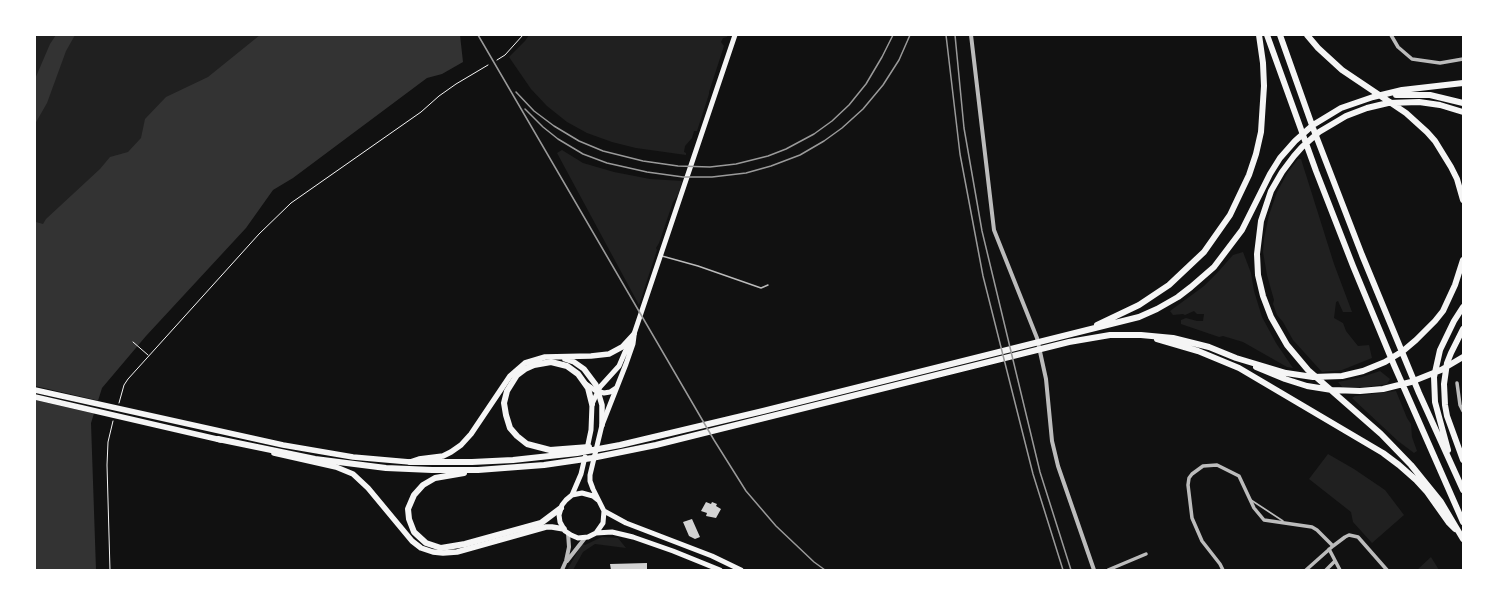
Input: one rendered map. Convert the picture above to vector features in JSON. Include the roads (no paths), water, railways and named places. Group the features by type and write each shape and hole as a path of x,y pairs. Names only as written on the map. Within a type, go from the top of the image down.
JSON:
{"highway":[{"path":"1074,333 1126,312 1150,299 1170,285 1204,252 1230,215 1249,175 1261,132 1264,98 1264,74 1259,35"},
{"path":"1267,35 1313,164 1353,266 1397,372 1463,522"},
{"path":"1280,35 1313,128 1362,256 1419,393 1463,490"},
{"path":"1307,35 1342,70 1406,113 1427,132 1438,144 1451,167 1457,179 1463,200"},
{"path":"35,397 321,452 353,457 410,462 492,461 608,446 620,446 1053,338 1123,322 1144,315 1178,297 1198,282 1214,267 1236,239 1280,158 1308,129 1326,116 1341,108 1363,100 1463,83"},
{"path":"1404,92 1439,97 1463,103"},
{"path":"1462,537 1441,502 1411,465 1381,434 1305,366 1287,345 1271,317 1263,296 1258,275 1257,254 1259,232 1271,191 1282,172 1294,156 1311,139 1329,125 1346,116 1372,107 1399,102 1416,102 1440,105 1463,112"},
{"path":"560,508 541,523 452,547 441,548 432,546 422,541 414,532 409,519 408,509 414,495 423,485 440,477 607,456 1100,336 1141,335 1186,340 1236,358 1297,375 1320,377 1353,374 1368,369 1396,355 1422,334 1439,316 1447,304 1463,260"},
{"path":"1457,476 1438,415 1434,377 1437,360 1443,344 1454,321 1463,307"},
{"path":"1463,329 1455,342 1447,363 1444,389 1447,416 1463,460"},
{"path":"410,462 419,459 443,456 456,449 471,434 506,381 525,363 549,356 597,356 609,354 622,347 634,334"},
{"path":"1141,335 1198,351 1226,362 1382,453 1400,465 1416,480 1427,492 1449,523 1462,537"},
{"path":"560,357 574,362 584,369 593,380 598,391 602,410 602,425"},
{"path":"1236,358 1264,371 1307,386 1332,390 1352,391 1384,388 1404,384 1426,377 1463,357"},
{"path":"578,451 550,450 532,447 524,442 514,433 509,425 505,411 505,399 509,387 517,375 530,366 543,362 556,362 567,366 578,374 586,383 592,404"},
{"path":"35,390 283,456 336,467 350,472 368,488 412,541 421,548 433,552 457,552 546,527 566,531"},
{"path":"218,439 315,459 379,467 439,470 511,468"}],"main road":[{"path":"572,496 578,484 591,430 592,404 600,387 619,366 646,304 735,35"},
{"path":"596,533 603,523 604,511 591,485 590,475 602,425 633,344 634,334"},
{"path":"586,383 604,393 608,393 617,387"},
{"path":"598,500 586,493 579,493 564,502 560,508 560,519 566,531 578,538 585,538 596,533 612,532 633,537 720,570"},
{"path":"604,511 626,522 677,542 729,568 741,570"}],"street":[{"path":"971,35 994,230 1037,338 1046,379 1052,441 1058,466 1094,570"},
{"path":"1391,35 1398,46 1412,59 1440,63 1463,59"},
{"path":"1456,383 1460,405 1463,411"},
{"path":"1223,570 1202,541 1192,518 1189,499 1189,478 1198,468 1203,466 1217,465 1239,476 1254,508 1264,520 1312,527 1316,530 1331,548 1335,561 1340,570"},
{"path":"562,570 566,561 570,542 566,531"},
{"path":"1306,570 1345,536 1353,535 1358,537 1387,570"},
{"path":"566,561 585,538"},
{"path":"1108,570 1146,554"},
{"path":"1326,570 1335,561"}],"lane":[{"path":"662,256 698,266 761,288 768,285"},
{"path":"1251,500 1286,524"}],"railway":[{"path":"478,35 714,440 746,491 776,526 814,562 825,570"},
{"path":"516,92 534,111 554,126 579,141 603,151 643,161 678,166 710,167 736,164 768,156 786,149 814,134 832,121 849,105 866,84 893,35"},
{"path":"525,109 543,127 558,139 583,154 607,163 647,172 683,177 712,177 746,173 771,166 800,155 824,141 842,128 863,109 883,85 899,60 910,35"},
{"path":"946,35 960,154 983,276 1033,474 1063,570"},
{"path":"955,35 964,128 982,231 1040,472 1071,570"}]}
